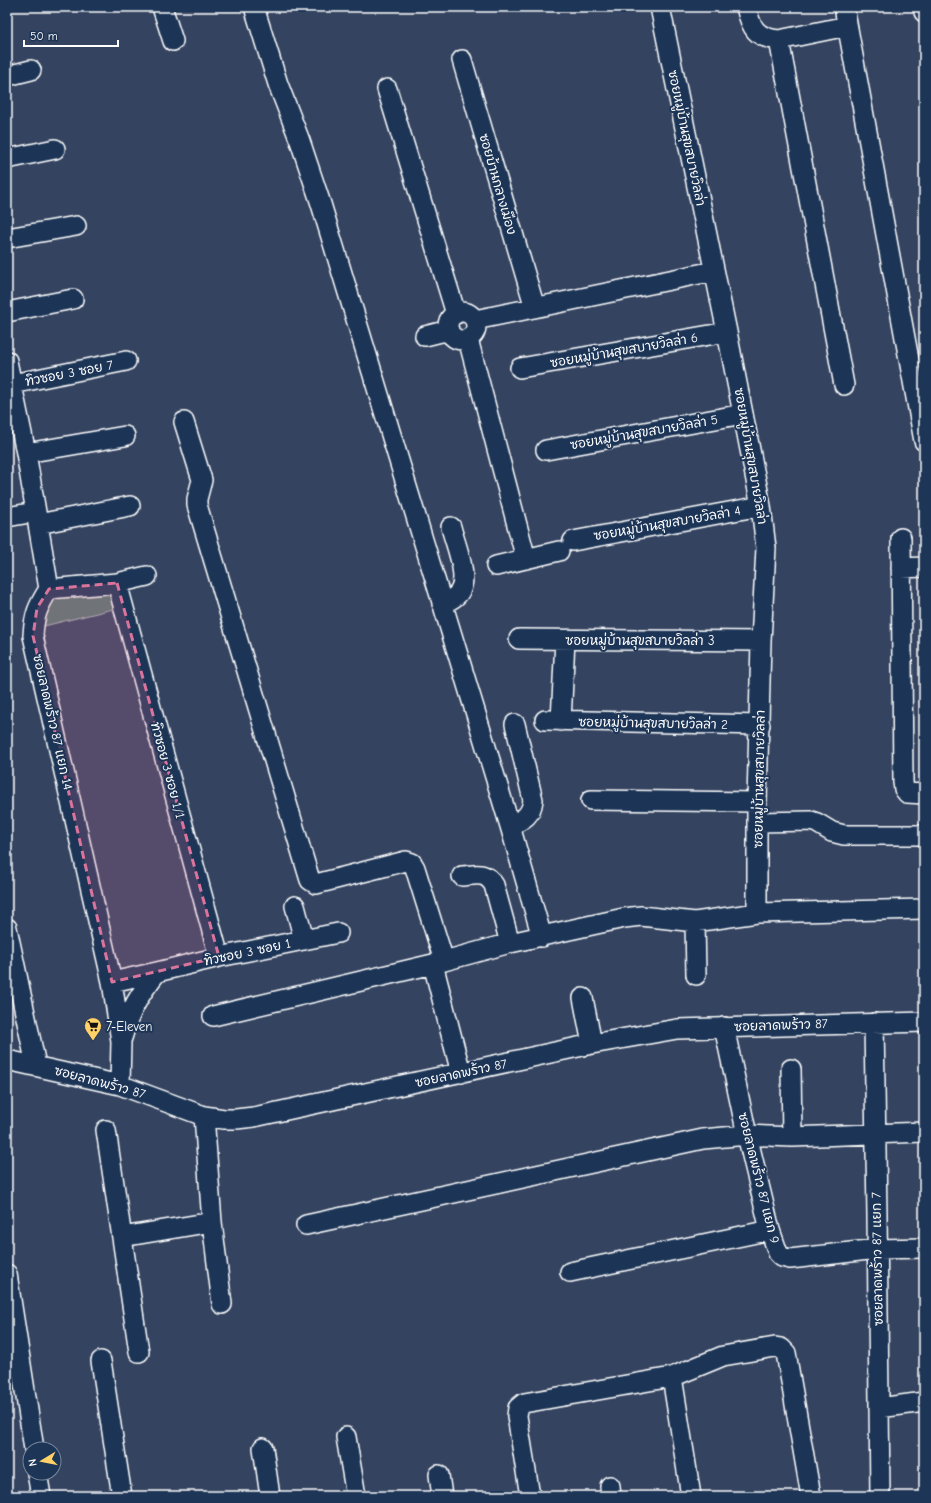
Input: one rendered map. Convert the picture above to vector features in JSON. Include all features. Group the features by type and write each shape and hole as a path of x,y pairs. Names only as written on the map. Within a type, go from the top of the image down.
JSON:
{"street":[{"path":"162,7 173,40"},
{"path":"254,7 278,84 300,141 321,204 510,826 542,937"},
{"name":"ซอยหมู่บ้านสุขสบายวิลล่า","path":"660,7 727,332 761,506 766,548 757,802 757,913"},
{"path":"844,7 924,441"},
{"path":"923,7 924,12"},
{"path":"747,12 760,35 768,39 779,40 847,26"},
{"path":"779,40 844,385"},
{"name":"ซอยบ้านกลางเมือง","path":"462,60 535,308"},
{"path":"7,76 31,70"},
{"path":"387,89 453,322 452,335 456,339 468,339 475,331 476,325 474,320 467,313 453,322 425,336"},
{"path":"7,159 55,149"},
{"path":"7,238 76,226"},
{"path":"474,320 714,271"},
{"path":"7,312 73,300"},
{"name":"ซอยหมู่บ้านสุขสบายวิลล่า 6","path":"520,368 727,332"},
{"path":"468,339 526,559 496,566"},
{"path":"7,361 26,453 48,590 117,583 147,576"},
{"name":"ทิวซอย 3 ซอย 7","path":"12,384 126,361"},
{"name":"ซอยหมู่บ้านสุขสบายวิลล่า 5","path":"546,450 743,414"},
{"path":"184,422 202,480 197,505 310,880 316,884 406,861 412,863 416,868 438,962 461,1073"},
{"path":"26,453 125,436"},
{"path":"7,517 36,518 130,506"},
{"name":"ซอยหมู่บ้านสุขสบายวิลล่า 4","path":"526,559 566,546 761,506"},
{"path":"442,604 454,598 464,583 463,573 451,527"},
{"path":"901,538 902,782 907,793 924,794"},
{"path":"901,568 924,567"},
{"name":"ทิวซอย 3 ซอย 1/1","path":"117,583 219,957"},
{"name":"ซอยลาดพร้าว 87 แยก 14","path":"48,590 37,608 33,636 112,982 121,1041 120,1085"},
{"name":"ซอยหมู่บ้านสุขสบายวิลล่า 3","path":"519,639 762,641"},
{"name":"ซอยหมู่บ้านสุขสบายวิลล่า 2","path":"565,640 553,720 760,725"},
{"path":"510,826 529,814 532,808 533,800 515,724"},
{"path":"591,800 757,802"},
{"path":"757,822 811,821 832,832 844,835 924,835"},
{"path":"462,876 482,875 488,876 491,880 494,885 510,943"},
{"path":"295,906 304,940"},
{"path":"213,1016 607,920 641,916 695,922 757,913 924,909"},
{"path":"695,922 696,975"},
{"path":"7,928 36,1065"},
{"name":"ทิวซอย 3 ซอย 1","path":"112,982 219,957 338,933"},
{"path":"121,1041 128,1018 134,1005 157,972"},
{"path":"583,998 592,1044"},
{"name":"ซอยลาดพร้าว 87","path":"7,1060 36,1065 120,1085 204,1116 236,1120 592,1044 677,1029 924,1022"},
{"name":"ซอยลาดพร้าว 87 แยก 7","path":"874,1023 880,1496"},
{"name":"ซอยลาดพร้าว 87 แยก 9","path":"724,1027 747,1135 770,1230 778,1253 782,1257 790,1259 877,1254"},
{"path":"791,1069 792,1137"},
{"path":"204,1116 212,1222 222,1304"},
{"path":"106,1130 139,1352"},
{"path":"306,1225 697,1140 747,1135 792,1137 924,1132"},
{"path":"122,1237 212,1222"},
{"path":"570,1272 770,1230"},
{"path":"877,1254 924,1248"},
{"path":"877,1254 924,1258"},
{"path":"7,1274 33,1441"},
{"path":"530,1496 517,1416 518,1408 524,1403 672,1377 723,1356 775,1347 781,1348 786,1353 811,1496"},
{"path":"100,1361 122,1496"},
{"path":"672,1377 691,1496"},
{"path":"879,1408 924,1402"},
{"path":"346,1437 356,1496"},
{"path":"263,1448 270,1496"},
{"path":"439,1475 442,1496"},
{"path":"38,1481 41,1496"}],"highlighted area":[{"path":"117,583 219,957 112,982 33,636 37,608 49,589"}],"green space":[{"path":"109,589 113,609 40,627 46,600"}],"place":[{"name":"7-Eleven","path":"93,1041"}]}
